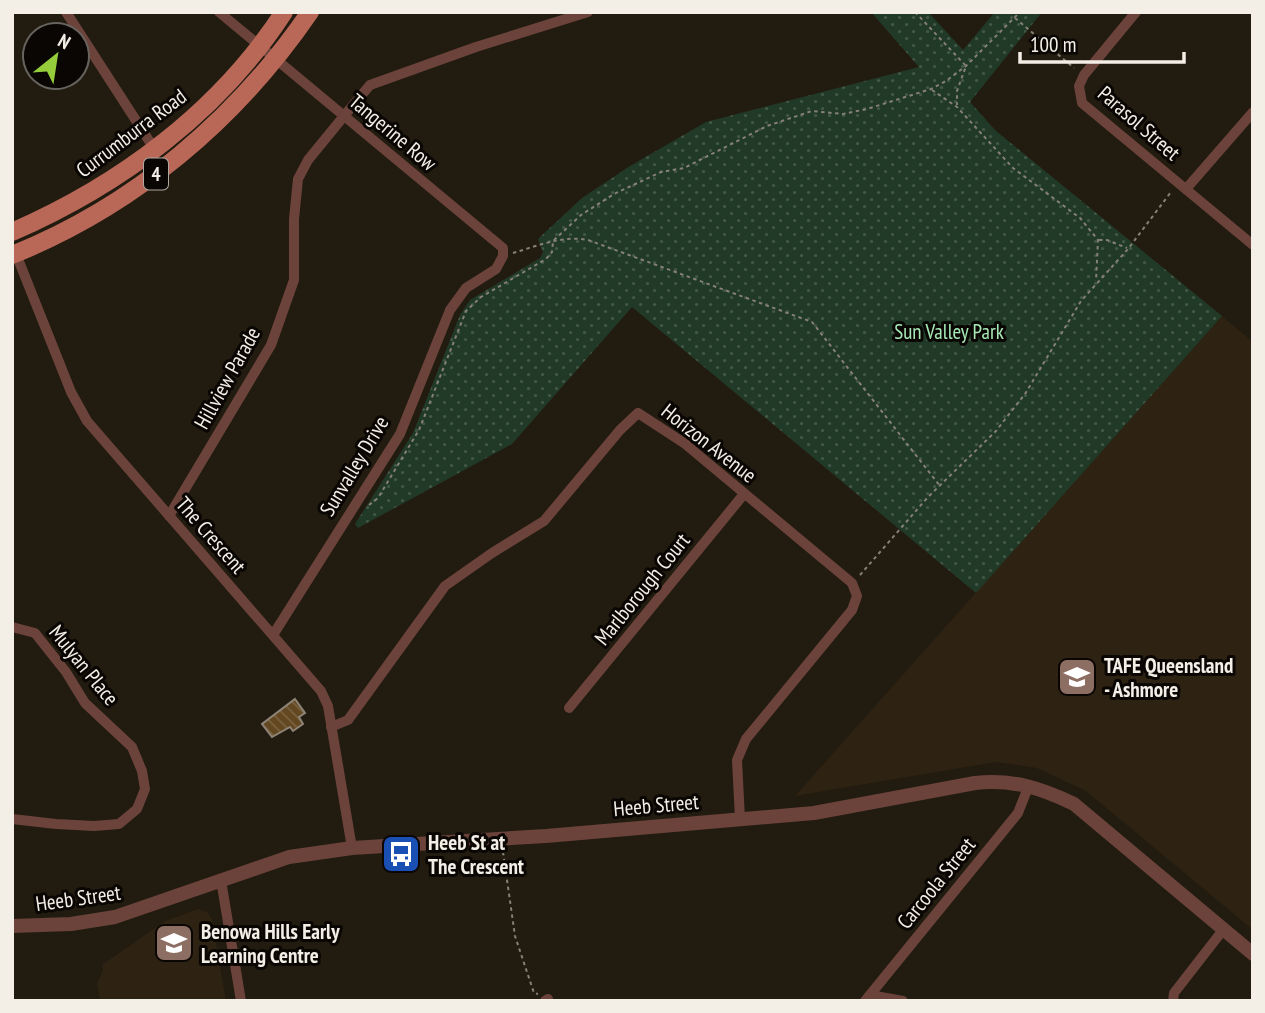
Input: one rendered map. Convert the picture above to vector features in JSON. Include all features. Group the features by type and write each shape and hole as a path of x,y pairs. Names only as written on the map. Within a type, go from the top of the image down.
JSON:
{"main road":[{"name":"Currumburra Road","path":"12,232 85,197 155,150 206,106 259,47 284,12"},
{"name":"4","path":"14,254 104,211 163,169 224,117 275,60 310,12"}],"street":[{"path":"66,12 155,150"},
{"name":"Tangerine Row","path":"219,12 503,252"},
{"name":"Hillview Parade","path":"169,516 271,345 294,280 294,219 299,179 308,160 344,116 370,85 476,47 588,12"},
{"name":"Parasol Street","path":"1136,12 1084,75 1079,86 1082,103 1253,245"},
{"path":"1182,186 1253,112"},
{"name":"Sunvalley Drive","path":"273,635 400,434 450,310 466,288 496,269 503,252"},
{"name":"The Crescent","path":"14,254 78,408 87,421 321,691 328,706 352,848"},
{"name":"Horizon Avenue","path":"331,727 348,720 356,711 445,586 544,521 620,430 638,413 684,443 852,583"},
{"name":"Marlborough Court","path":"569,708 744,494"},
{"path":"740,819 737,760 746,739 852,610 858,596 852,583"},
{"name":"Mulyan Place","path":"12,627 35,634 66,672 85,703 132,747 142,771 145,789 137,808 119,824 94,826 12,819"},
{"name":"Heeb Street","path":"12,926 71,924 115,917 289,857 352,848 501,839 814,813 998,780 1028,785 1074,804 1253,954"},
{"name":"Carcoola Street","path":"868,998 1018,813 1028,785"},
{"path":"221,880 241,1001"},
{"path":"1173,1001 1174,993 1223,930"},
{"path":"868,998 903,1001"}],"path":[{"path":"915,12 967,66"},
{"path":"349,513 354,517 361,508 378,498 414,439 466,311 481,297 546,259 552,252 553,241 581,215 614,194 661,172 684,168 766,126 813,111 843,114 931,89 967,66 1020,12"},
{"path":"1014,18 1084,75"},
{"path":"957,107 957,91 967,66"},
{"path":"931,89 957,107 1013,167 1080,218 1098,240 1096,284"},
{"path":"852,583 940,486 996,431 1018,403 1081,301 1182,186"},
{"path":"503,252 553,241 575,238 588,240 812,322 940,486"},
{"path":"1098,240 1107,240 1128,249"},
{"path":"501,839 515,936 534,993 547,1000"}],"shaded area":[{"name":"TAFE Queensland - Ashmore","path":"1222,316 1253,342 1253,930 1086,791 1037,768 996,762 795,796"},
{"name":"Benowa Hills Early Learning Centre","path":"198,909 207,912 212,919 226,1001 100,1001 97,983 103,971 102,965 165,921"}],"green space":[{"name":"Sun Valley Park","path":"871,12 928,12 963,50 995,12 1042,12 970,102 996,131 1222,316 976,593 632,307 512,444 358,528 355,524 413,433 460,315 470,300 540,258 543,252 538,239 582,198 630,166 706,122 919,67"}],"building":[{"path":"295,699 305,713 299,717 303,724 293,731 290,727 272,737 262,724"}],"place":[{"name":"TAFE Queensland - Ashmore","path":"1077,677"},
{"name":"Heeb St at The Crescent","path":"401,854"},
{"name":"Benowa Hills Early Learning Centre","path":"174,943"}]}
